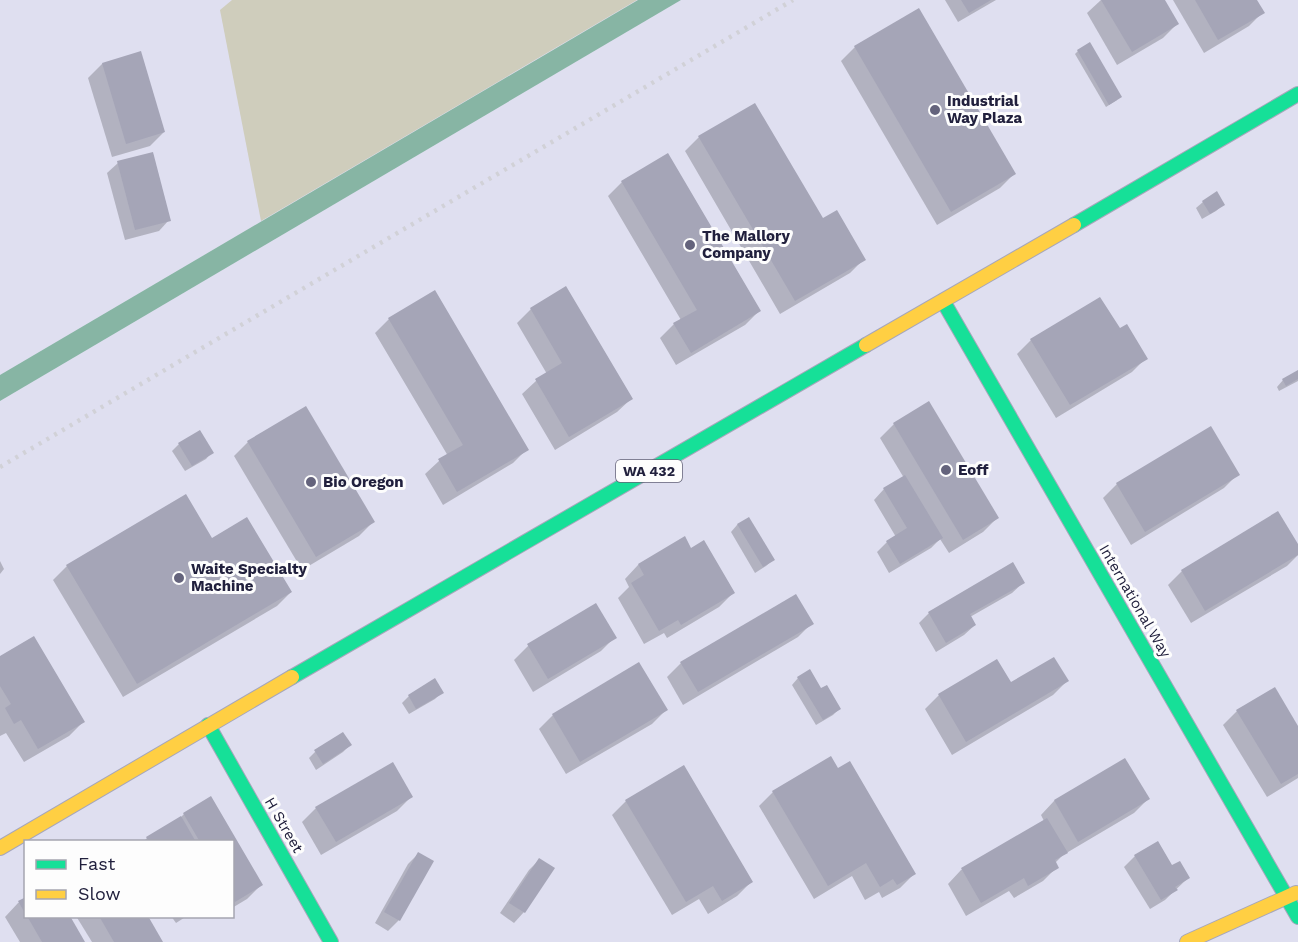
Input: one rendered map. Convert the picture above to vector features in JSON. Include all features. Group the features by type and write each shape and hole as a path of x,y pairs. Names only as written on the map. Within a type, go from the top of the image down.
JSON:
{"main road":[{"name":"WA 432","path":"0,848 208,725 1298,94"},
{"name":"International Way","path":"944,301 1292,895 1298,917"},
{"name":"H Street","path":"208,725 332,942"},
{"path":"1188,942 1292,895"}],"shaded area":[{"path":"232,0 637,0 261,221 220,10"},
{"path":"638,0 681,0 0,401 0,375"}],"building":[{"path":"961,0 991,0 969,13"},
{"path":"1101,0 1165,0 1179,24 1132,52"},
{"path":"1195,0 1257,0 1265,13 1218,40"},
{"name":"Industrial Way Plaza","path":"919,8 1016,174 951,212 854,46"},
{"path":"1090,42 1122,97 1109,105 1077,50"},
{"path":"141,51 165,132 126,144 102,63"},
{"path":"755,103 823,218 837,210 866,260 795,301 698,136"},
{"path":"153,152 171,221 135,230 117,161"},
{"name":"The Mallory Company","path":"668,153 761,311 691,353 673,323 697,310 621,181"},
{"path":"1217,191 1225,205 1210,214 1202,201"},
{"path":"566,286 633,399 569,437 535,379 562,363 530,308"},
{"path":"435,290 529,450 457,492 438,459 463,445 388,318"},
{"path":"1100,297 1120,328 1127,324 1148,359 1070,405 1030,339"},
{"path":"1298,370 1298,379 1286,386 1282,379"},
{"name":"Eoff","path":"929,401 999,518 963,540 893,423"},
{"name":"Bio Oregon","path":"306,406 375,522 316,557 247,441"},
{"path":"1211,426 1240,475 1145,532 1116,483"},
{"path":"200,430 214,453 192,466 178,443"},
{"path":"905,475 943,538 900,564 886,541 907,528 883,488"},
{"name":"Waite Specialty Machine","path":"186,494 212,538 247,517 292,592 137,684 66,565"},
{"path":"1278,511 1298,544 1298,555 1205,611 1181,570"},
{"path":"749,517 775,560 763,567 737,524"},
{"path":"685,536 691,548 704,540 735,593 681,625 678,620 659,631 631,583 644,575 638,564"},
{"path":"1013,562 1025,583 970,614 976,625 946,643 928,612"},
{"path":"796,594 814,624 698,692 680,662"},
{"path":"596,603 617,638 548,679 527,644"},
{"path":"34,636 85,722 38,749 21,720 14,724 5,708 11,704 0,686 0,656"},
{"path":"1054,657 1069,681 966,742 938,694 997,659 1011,682"},
{"path":"639,662 668,710 580,762 552,714"},
{"path":"810,669 821,688 827,685 841,709 823,720 797,677"},
{"path":"435,678 444,693 416,709 408,695"},
{"path":"1275,687 1298,726 1298,774 1281,784 1236,710"},
{"path":"343,732 352,745 323,764 314,750"},
{"path":"831,756 838,768 850,761 916,874 897,885 893,879 880,887 866,863 828,886 772,791"},
{"path":"1125,758 1150,799 1078,842 1054,800"},
{"path":"393,762 413,797 336,842 315,807"},
{"path":"684,765 753,882 722,901 713,886 686,902 625,800"},
{"path":"211,796 263,885 235,902 234,840 199,840 183,813"},
{"path":"181,816 195,840 148,840 146,837"},
{"path":"1047,818 1068,853 1055,860 1059,868 1028,886 1024,878 981,903 961,868"},
{"path":"1158,841 1172,865 1180,861 1190,878 1175,887 1178,890 1161,900 1134,855"},
{"path":"418,852 434,861 400,921 384,912"},
{"path":"539,858 555,868 525,913 509,903"},
{"path":"24,898 24,912 18,901"},
{"path":"28,918 71,918 85,942 42,942"},
{"path":"100,918 149,918 163,942 114,942"}],"railway":[{"path":"0,467 793,0"}],"traffic: fast":[{"path":"1074,225 1298,94"},
{"path":"943,301 1298,917"},
{"path":"292,677 866,345"},
{"path":"208,725 331,942"}],"traffic: slow":[{"path":"866,345 1074,225"},
{"path":"0,848 292,677"},
{"path":"1187,942 1296,893"}],"place":[{"name":"Industrial Way Plaza","path":"935,110"},
{"name":"The Mallory Company","path":"690,245"},
{"name":"Eoff","path":"946,470"},
{"name":"Bio Oregon","path":"311,482"},
{"name":"Waite Specialty Machine","path":"179,578"}]}
